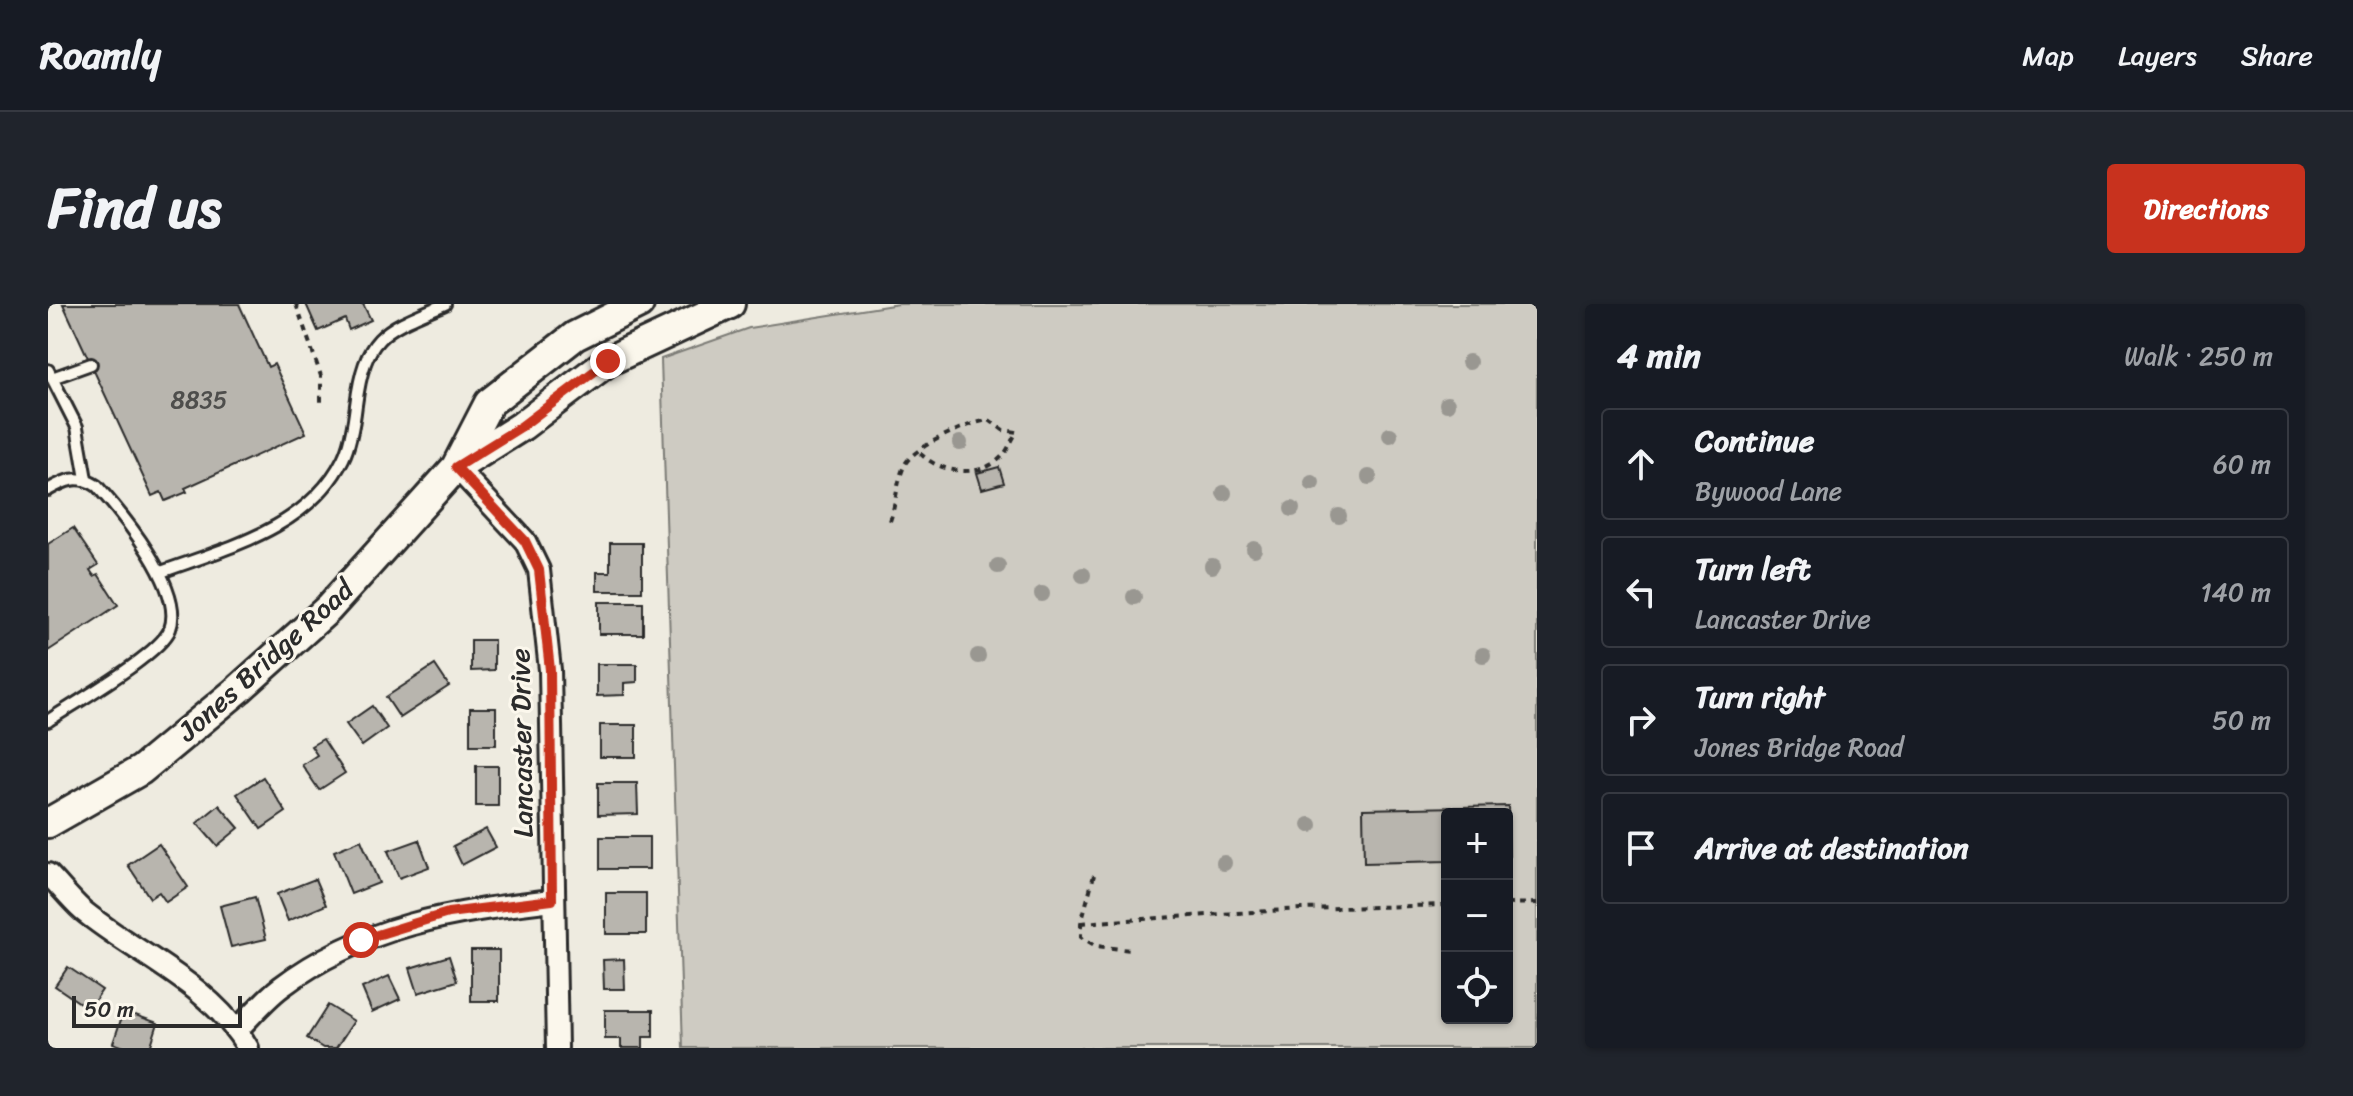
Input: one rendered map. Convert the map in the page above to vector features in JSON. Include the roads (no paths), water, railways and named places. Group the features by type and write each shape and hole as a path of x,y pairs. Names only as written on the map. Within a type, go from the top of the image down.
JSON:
{"main road":[{"name":"Jones Bridge Road","path":"48,823 141,770 239,689 328,609 456,467 489,403 575,336 639,304"},
{"name":"Jones Bridge Road","path":"456,467 522,426 608,361 730,304"}],"street":[{"name":"Lancaster Drive","path":"456,467 525,541 539,570 550,670 557,1048"},
{"path":"48,874 83,910 170,967 243,1039 280,987 361,940 448,913 552,900"}],"lane":[{"path":"161,572 271,532 319,492 343,459 353,426 360,373 368,351 383,335 405,321 445,304"},
{"path":"86,479 77,427 50,374 91,364"},
{"path":"48,490 71,479 86,479 103,492 161,572 172,610 170,629 157,648 48,721"}]}
